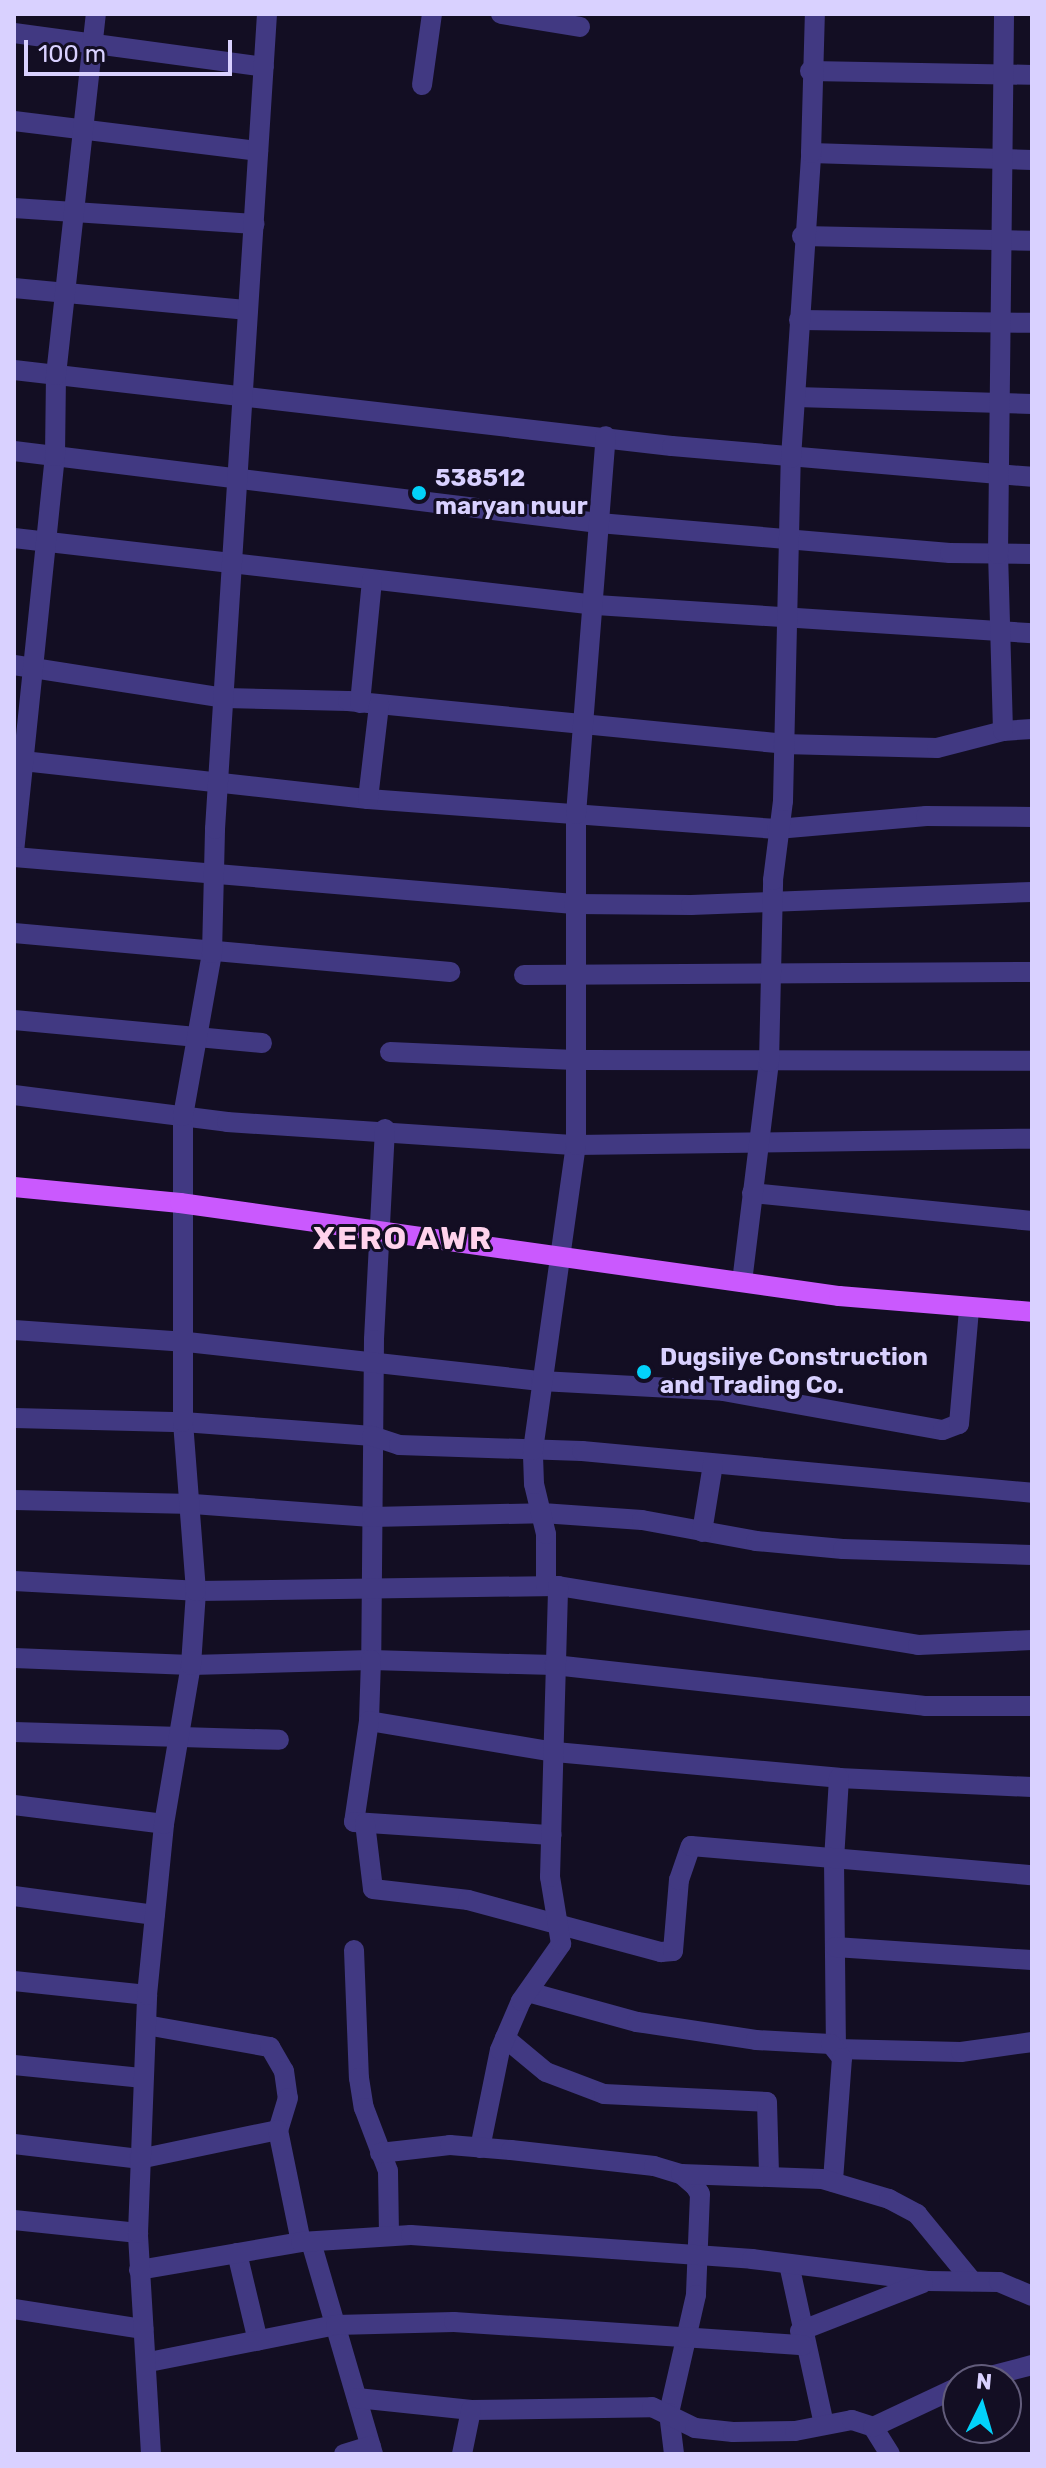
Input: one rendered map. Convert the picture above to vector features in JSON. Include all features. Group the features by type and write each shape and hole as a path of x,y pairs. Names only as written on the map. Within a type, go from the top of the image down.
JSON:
{"main road":[{"path":"14,1187 180,1203 742,1282 969,1309 1032,1312"}],"street":[{"path":"96,14 56,375 55,456 22,666 14,854 574,904 1032,892"},
{"path":"151,2454 149,2362 143,2329 138,2233 147,1995 164,1824 191,1665 196,1591 193,1504 183,1422 187,1342 180,1203 183,1116 201,1036 212,953 218,780 240,479 242,398 267,14"},
{"path":"422,85 432,14"},
{"path":"501,14 580,27"},
{"path":"742,1282 769,1062 772,901 789,618 791,458 802,236 811,153 810,71 815,14"},
{"path":"1003,731 998,554 1004,241 1004,14"},
{"path":"14,33 264,67"},
{"path":"810,71 1032,75"},
{"path":"14,121 258,151"},
{"path":"811,153 1032,160"},
{"path":"14,208 72,216 254,224"},
{"path":"802,236 1032,241"},
{"path":"14,288 65,296 248,310"},
{"path":"799,320 1032,323"},
{"path":"14,370 791,458 1000,477 1032,477"},
{"path":"796,397 1032,404"},
{"path":"480,2148 490,2080 505,2038 528,1992 561,1944 554,1921 552,1586 533,1450 557,1255 576,1145 576,814 596,605 606,436"},
{"path":"14,451 599,523 998,554 1032,554"},
{"path":"14,538 234,566 596,605 1032,633"},
{"path":"368,799 372,580"},
{"path":"22,666 225,698 369,704 783,744 937,748 1003,731 1032,729"},
{"path":"18,760 368,799 777,829 926,816 1032,817"},
{"path":"14,933 450,972"},
{"path":"524,975 575,979 1032,972"},
{"path":"14,1020 262,1043"},
{"path":"390,1052 576,1060 1032,1061"},
{"path":"14,1095 183,1116 576,1145 1032,1139"},
{"path":"385,1129 372,1436 374,1588 369,1721 354,1822 552,1835"},
{"path":"752,1193 1032,1221"},
{"path":"14,1330 187,1342 541,1381 723,1391 800,1408 953,1429 959,1424 969,1309"},
{"path":"14,1418 183,1422 372,1436 399,1445 533,1450 1032,1493"},
{"path":"702,1532 713,1464"},
{"path":"14,1500 193,1504 372,1517 542,1513 642,1520 702,1532 857,1550 1032,1555"},
{"path":"14,1581 196,1591 552,1586 918,1645 1032,1640"},
{"path":"14,1658 191,1665 371,1660 554,1665 925,1706 1032,1706"},
{"path":"369,1721 555,1752 839,1778 1032,1787"},
{"path":"14,1732 178,1740 279,1740"},
{"path":"836,2049 834,1860 839,1778"},
{"path":"14,1805 164,1824"},
{"path":"365,1823 373,1889 468,1900 661,1952 673,1951 679,1880 691,1846 1032,1875"},
{"path":"14,1896 155,1915"},
{"path":"835,1947 1032,1960"},
{"path":"354,1950 359,2078 388,2171 389,2235"},
{"path":"14,1981 147,1995"},
{"path":"528,1992 637,2022 756,2040 825,2041 842,2058 833,2182"},
{"path":"146,2025 270,2047 284,2071 288,2098 278,2130 306,2242 336,2325 372,2450 344,2454"},
{"path":"505,2038 546,2072 604,2094 767,2102 769,2175"},
{"path":"836,2049 961,2052 1032,2042"},
{"path":"14,2065 143,2078"},
{"path":"14,2144 139,2159 278,2130"},
{"path":"380,2153 480,2148 654,2166 681,2174 769,2175 833,2182 889,2199 917,2214 972,2281"},
{"path":"674,2454 669,2413 687,2336 697,2255 700,2194 681,2174"},
{"path":"14,2220 138,2233"},
{"path":"139,2270 306,2242 389,2235 697,2255 928,2281 999,2282 1032,2296"},
{"path":"237,2253 258,2341"},
{"path":"789,2264 802,2338 824,2424"},
{"path":"149,2362 336,2325 454,2322 687,2336 802,2338 928,2281"},
{"path":"14,2309 143,2329"},
{"path":"357,2398 471,2410 599,2406 669,2413 695,2428 733,2432 795,2431 840,2419 873,2427 942,2395"},
{"path":"462,2454 471,2410"},
{"path":"873,2427 890,2454"}],"place":[{"name":"538512 maryan nuur","path":"419,493"},
{"name":"Dugsiiye Construction and Trading Co.","path":"644,1372"}],"district":[{"name":"XERO AWR","path":"403,1238"}]}
